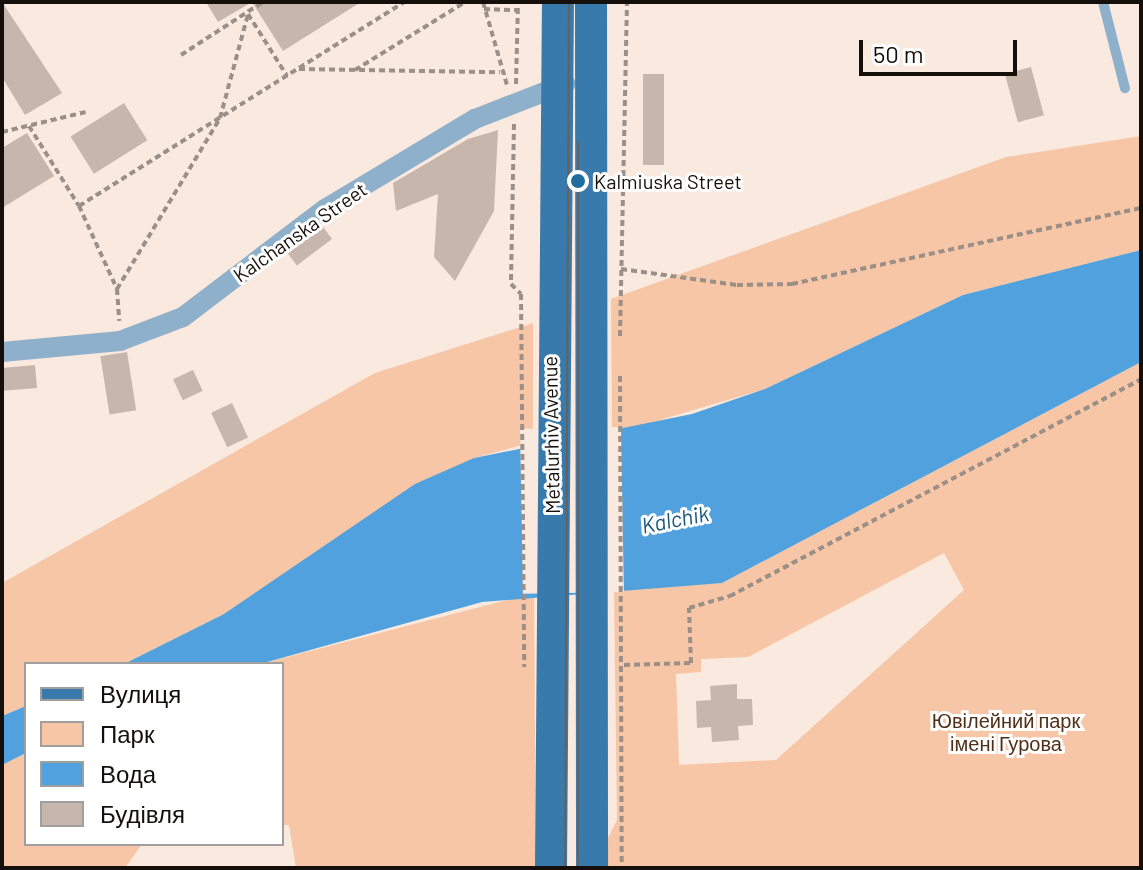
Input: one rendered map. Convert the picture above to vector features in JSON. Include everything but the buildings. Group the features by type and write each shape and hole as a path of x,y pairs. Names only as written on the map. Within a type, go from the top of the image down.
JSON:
{"main road":[{"name":"Metalurhiv Avenue","path":"551,868 539,666 535,349 556,84 558,2"},
{"name":"Metalurhiv Avenue","path":"591,2 590,84 605,348 609,665 592,868"}],"street":[{"name":"Kalchanska Street","path":"2,352 120,341 183,317 325,209 515,102 556,84 590,84"}],"lane":[{"path":"1103,2 1125,88"}],"path":[{"path":"181,55 263,2"},
{"path":"79,206 404,2"},
{"path":"355,70 465,2"},
{"path":"297,69 500,72 483,2"},
{"path":"518,2 511,284 521,294 535,349 539,666"},
{"path":"605,348 621,269 627,2"},
{"path":"483,9 517,10"},
{"path":"248,14 287,76"},
{"path":"117,289 220,118 248,14"},
{"path":"2,132 86,112"},
{"path":"29,126 79,206 117,289 120,341"},
{"path":"621,269 737,285 792,284 1141,208"},
{"path":"620,364 609,665 622,868"},
{"path":"609,665 691,663 689,608 730,596 1141,379"}],"green space":[{"path":"1141,136 1141,250 963,295 765,389 612,434 611,299 1006,157"},
{"path":"533,323 533,442 474,458 224,614 128,662 24,662 24,707 2,716 2,583 375,373"},
{"name":"Ювілейний парк імені Гурова","path":"1141,362 1141,868 607,868 607,840 617,820 614,589 722,583","holes":["944,553 964,590 776,760 679,765 676,674 701,672 701,659 748,657"]},
{"path":"534,593 536,868 296,868 289,825 284,825 284,662 268,662"},
{"path":"24,754 24,846 141,846 125,868 2,868 2,765"}],"water":[{"name":"Kalchik","path":"1141,250 1141,362 722,583 482,602 267,662 128,662 224,614 415,484 474,458 692,414 765,389 963,295"},
{"path":"24,707 24,754 2,765 2,716"}],"pier":[{"path":"621,427 624,592 523,594 520,429"}],"tram line":[{"path":"565,868 569,2"},
{"path":"578,142 578,868"}],"place":[{"name":"Kalmiuska Street","path":"578,181"}]}
